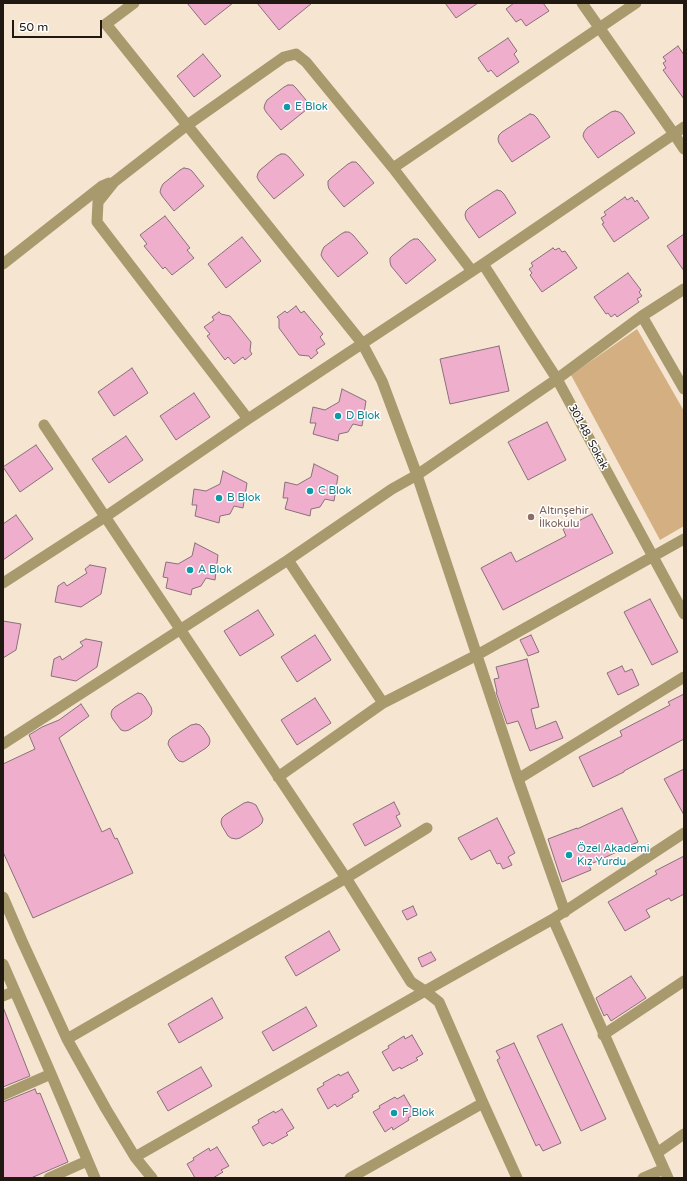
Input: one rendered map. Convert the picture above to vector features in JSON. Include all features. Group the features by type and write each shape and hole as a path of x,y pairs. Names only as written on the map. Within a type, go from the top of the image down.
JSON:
{"street":[{"path":"134,3 106,24 186,126 362,343 382,381 417,475 518,780 565,912"},
{"path":"582,3 684,149"},
{"path":"393,168 636,3"},
{"path":"248,418 97,222 98,202 114,182 186,126 284,57 296,54 306,62 393,168 472,271"},
{"path":"3,583 105,517 248,418 483,264 684,127"},
{"path":"3,264 102,186 114,182"},
{"name":"30148. Sokak","path":"483,264 557,379 684,614"},
{"path":"3,744 288,560 392,489 417,475 557,379 642,316 684,289"},
{"path":"642,316 684,389"},
{"path":"44,425 346,878 411,982 439,1002 517,1178"},
{"path":"278,777 383,702 477,655 684,539"},
{"path":"288,560 383,702"},
{"path":"518,780 684,677"},
{"path":"67,1039 346,878 426,828"},
{"path":"135,1157 565,912 684,833"},
{"path":"3,897 67,1039 135,1157 152,1178"},
{"path":"552,919 666,1174 643,1178"},
{"path":"3,964 95,1178"},
{"path":"604,1035 684,981"},
{"path":"3,996 15,991"},
{"path":"3,1095 51,1074"},
{"path":"350,1178 483,1103"},
{"path":"657,1153 684,1134"},
{"path":"49,1178 87,1161"}],"shaded area":[{"path":"637,329 684,411 684,526 660,540 571,375"}],"building":[{"path":"187,3 233,3 205,25"},
{"path":"257,3 312,3 279,30"},
{"path":"445,3 478,3 456,18"},
{"path":"514,3 543,3 549,11 526,26 521,19 516,22 506,9"},
{"path":"508,38 517,51 514,54 519,62 497,77 491,70 488,72 478,58"},
{"path":"678,46 684,55 684,99 663,70 666,68 663,63 666,61 663,57"},
{"path":"203,54 221,76 194,97 177,76"},
{"name":"E Blok","path":"288,85 293,85 311,106 281,130 264,108 267,100"},
{"path":"615,111 622,114 635,133 598,158 585,140 583,136 584,132 587,128 611,112"},
{"path":"530,114 537,118 550,137 512,162 499,143 499,135"},
{"path":"281,154 285,154 289,157 304,175 274,199 257,177 260,170"},
{"path":"352,162 356,162 374,183 344,207 329,189 328,181"},
{"path":"184,168 192,171 204,186 174,211 160,192 163,184"},
{"path":"497,190 504,194 516,213 479,238 466,219 466,211"},
{"path":"625,197 627,200 632,197 635,202 637,200 649,218 614,242 602,224 604,223 601,218 606,215 604,212"},
{"path":"165,216 190,248 187,250 194,258 172,275 165,267 163,269 144,246 147,244 140,235"},
{"path":"345,232 349,232 353,235 368,253 338,277 321,255 324,247"},
{"path":"684,234 684,271 667,246"},
{"path":"242,237 261,261 226,288 208,264"},
{"path":"414,239 418,239 436,260 406,284 391,266 390,258"},
{"path":"553,248 555,250 559,248 562,252 565,251 577,268 542,292 530,275 532,273 529,269 533,266 531,263"},
{"path":"628,273 641,290 639,292 642,296 637,299 639,302 617,317 615,314 611,317 608,313 606,314 594,297"},
{"path":"296,306 301,313 304,311 323,334 320,337 325,344 316,350 318,353 311,359 309,356 299,355 279,328 279,319 277,317 285,311 287,313"},
{"path":"219,312 230,316 251,342 250,351 252,354 245,360 243,357 234,364 228,357 225,360 207,336 210,334 204,327 214,320 212,317"},
{"path":"499,346 509,391 450,404 440,359"},
{"path":"132,368 148,393 114,416 98,392"},
{"name":"D Blok","path":"342,389 366,401 362,426 353,424 348,432 339,434 338,441 313,434 316,423 310,423 313,407 325,410 339,402"},
{"path":"194,393 210,417 176,440 160,416"},
{"path":"547,422 566,460 528,480 508,442"},
{"path":"126,436 143,460 109,483 92,459"},
{"path":"36,445 53,469 20,492 3,467"},
{"name":"C Blok","path":"314,464 338,476 334,501 325,499 320,507 311,509 310,516 285,509 288,498 283,498 285,482 297,485 311,477"},
{"name":"B Blok","path":"223,471 247,483 243,508 234,506 230,514 220,516 219,523 195,516 197,505 192,505 194,489 206,491 220,484"},
{"path":"592,514 613,553 503,610 481,568 511,552 516,562 566,536 563,529"},
{"path":"16,515 33,539 3,560 3,524"},
{"name":"A Blok","path":"195,543 218,555 215,580 206,578 201,586 192,589 191,595 166,588 168,578 163,577 166,562 178,564 192,556"},
{"path":"90,565 106,568 101,594 81,607 55,602 58,586 64,582 67,586 87,573 85,569"},
{"path":"650,599 678,652 652,665 624,612"},
{"path":"258,610 274,635 240,656 224,631"},
{"path":"3,621 21,624 16,650 3,658"},
{"path":"315,635 331,660 297,682 281,657"},
{"path":"531,635 539,652 528,656 520,640"},
{"path":"86,639 102,642 97,667 76,681 51,676 54,659 60,656 62,660 83,646 80,642"},
{"path":"527,659 539,707 531,709 536,729 556,721 563,738 530,751 518,721 507,724 496,692 494,679 499,678 496,667"},
{"path":"622,666 625,672 632,669 639,685 618,695 607,673"},
{"path":"138,693 145,697 151,707 151,715 129,730 121,730 112,718 112,710"},
{"path":"684,694 684,739 593,787 579,757 622,736 620,731 670,705 668,702"},
{"path":"315,698 331,723 297,745 281,720"},
{"path":"81,704 89,716 59,738 102,832 110,828 115,839 117,838 133,873 33,918 3,852 3,764 35,749 29,735 42,727 59,720"},
{"path":"196,724 203,728 209,737 209,745 187,760 183,762 179,761 168,744 169,740 191,725"},
{"path":"684,769 684,815 664,779"},
{"path":"248,802 256,805 263,819 262,823 240,838 231,838 222,826 222,818 244,803"},
{"path":"394,802 400,814 396,816 401,826 365,846 353,824"},
{"path":"622,808 638,842 589,865 591,870 562,882 548,839 577,829"},
{"path":"497,818 515,853 508,857 512,865 503,869 500,863 497,864 490,850 471,860 458,838"},
{"path":"684,856 684,894 671,901 669,898 646,910 650,917 625,931 608,902 657,874 655,871"},
{"path":"413,906 417,915 407,920 402,911"},
{"path":"329,931 340,950 296,976 285,957"},
{"path":"431,952 436,960 422,967 418,958"},
{"path":"631,976 646,998 611,1021 607,1014 604,1016 596,998"},
{"path":"212,998 223,1018 179,1043 168,1024"},
{"path":"3,1007 30,1076 3,1087"},
{"path":"306,1007 317,1026 273,1051 262,1032"},
{"path":"562,1024 606,1119 581,1131 537,1036"},
{"path":"412,1035 423,1054 416,1058 418,1060 401,1069 400,1067 393,1071 382,1052 389,1048 388,1046 404,1036 405,1039"},
{"path":"514,1043 561,1143 543,1151 539,1144 536,1146 497,1060 500,1058 496,1051"},
{"path":"201,1067 212,1086 168,1111 157,1092"},
{"path":"348,1072 359,1091 352,1095 353,1097 337,1107 335,1104 328,1109 317,1089 324,1085 323,1083 339,1074 340,1076"},
{"path":"35,1089 37,1094 40,1093 68,1162 31,1178 3,1178 3,1102"},
{"name":"F Blok","path":"404,1095 415,1114 408,1118 409,1120 393,1130 392,1127 385,1132 373,1112 380,1108 379,1106 395,1097 397,1099"},
{"path":"282,1109 294,1128 286,1133 288,1135 272,1144 270,1142 263,1146 252,1127 259,1123 258,1120 274,1111 275,1113"},
{"path":"217,1147 229,1166 221,1170 223,1172 213,1178 195,1178 187,1164 194,1160 193,1158 209,1148 210,1151"}],"place":[{"name":"E Blok","path":"287,107"},
{"name":"D Blok","path":"338,416"},
{"name":"C Blok","path":"310,491"},
{"name":"B Blok","path":"219,498"},
{"name":"Altınşehir İlkokulu","path":"531,517"},
{"name":"A Blok","path":"190,570"},
{"name":"Özel Akademi Kız Yurdu","path":"569,855"},
{"name":"F Blok","path":"394,1113"}]}
